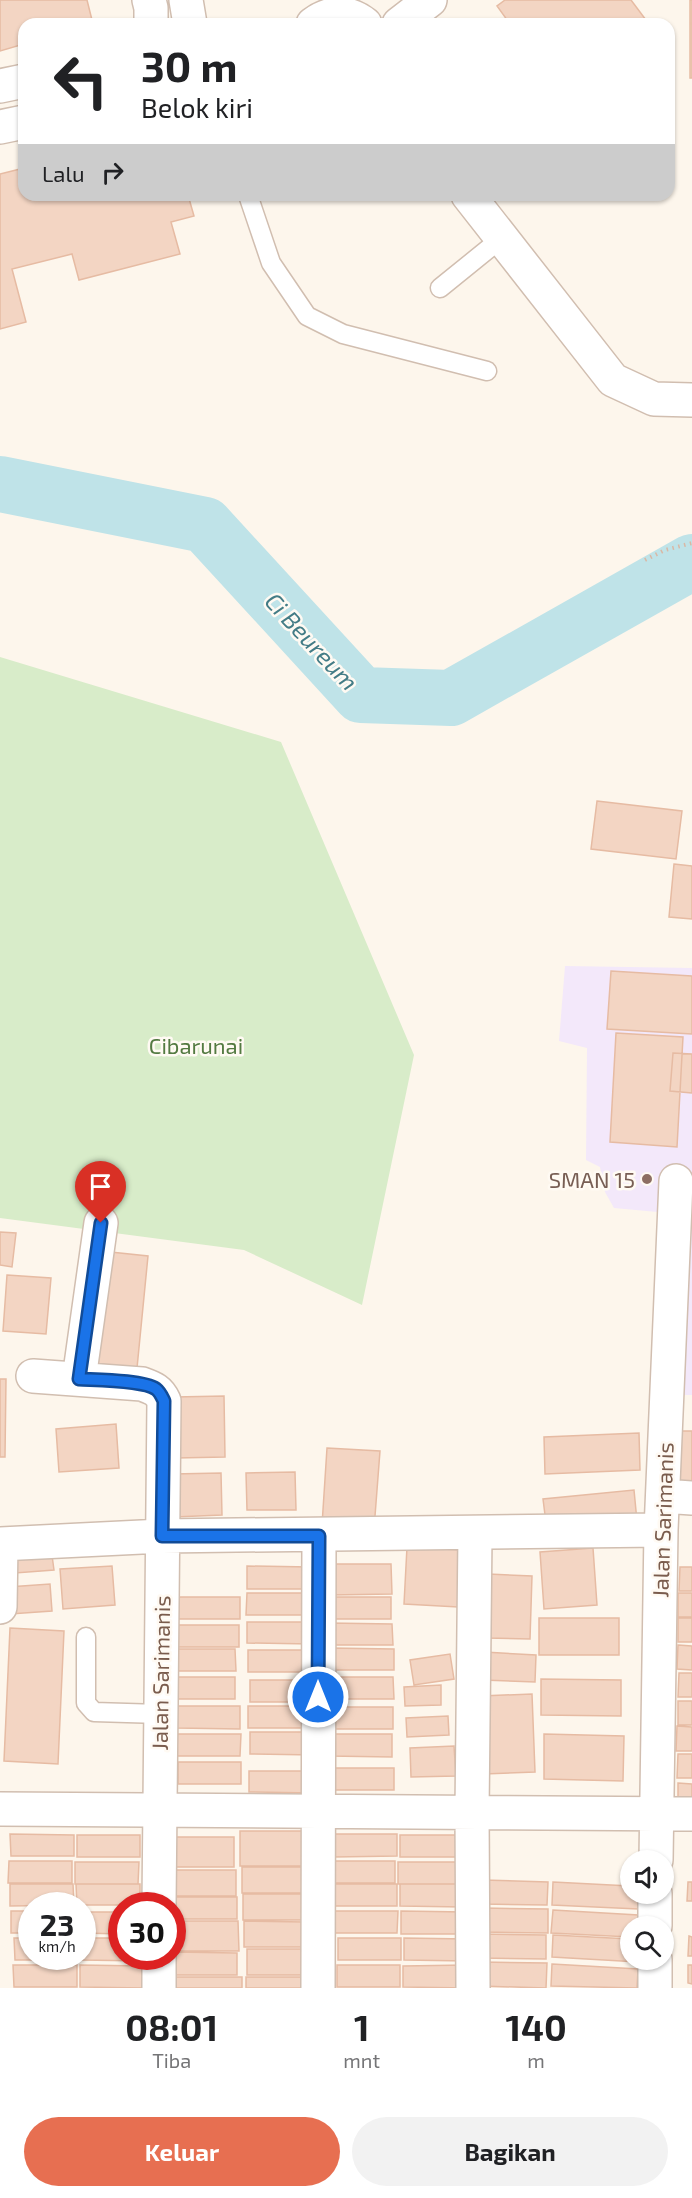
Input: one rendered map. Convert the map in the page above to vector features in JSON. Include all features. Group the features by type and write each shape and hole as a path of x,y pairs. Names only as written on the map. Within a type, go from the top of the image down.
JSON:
{"street":[{"path":"149,0 151,18"},
{"path":"186,0 189,18"},
{"path":"407,18 430,0"},
{"path":"322,18 332,14 345,14 357,18"},
{"path":"0,86 18,82"},
{"path":"0,128 18,124"},
{"path":"473,201 614,380 654,399 692,400"},
{"name":"Jalan Sarimanis","path":"656,1850 661,1530 677,1497 676,1181"},
{"path":"33,1376 79,1379 101,1223"},
{"name":"Jalan Sarimanis","path":"79,1379 142,1384 156,1389 164,1401 159,1892"},
{"path":"0,1606 1,1544 162,1536 319,1536 661,1530"},
{"path":"473,1988 475,1534"},
{"path":"318,1988 319,1536"},
{"path":"0,1809 692,1814"},
{"path":"159,1970 159,1988"},
{"path":"655,1970 655,1988"}],"lane":[{"path":"250,201 270,263 307,316 343,334 487,371"},
{"path":"440,288 503,237"},
{"path":"86,1637 86,1702 94,1712 160,1714"}],"path":[{"path":"645,560 665,550 692,543"}],"shaded area":[{"name":"SMAN 15","path":"565,966 692,968 692,1395 678,1395 690,1215 614,1208 605,1192 600,1167 586,1160 587,1048 559,1041"}],"green space":[{"name":"Cibarunai","path":"0,657 281,742 414,1055 362,1305 244,1250 0,1218"}],"building":[{"path":"0,0 87,0 92,18 18,18 18,46 0,51"},
{"path":"505,0 631,0 644,18 506,18 497,6"},
{"path":"690,0 692,0 692,78 690,78"},
{"path":"18,170 18,201 190,201 194,216 171,222 180,254 79,280 72,254 12,269 26,322 0,329 0,174"},
{"path":"597,801 682,811 676,859 591,849"},
{"path":"674,864 692,866 692,919 669,917"},
{"path":"611,971 692,976 692,1034 607,1029"},
{"path":"616,1033 683,1037 677,1147 610,1142"},
{"path":"673,1053 692,1054 692,1093 670,1091"},
{"path":"0,1232 16,1233 12,1267 0,1265"},
{"path":"101,1251 148,1256 137,1368 91,1363"},
{"path":"7,1275 51,1278 46,1334 3,1331"},
{"path":"0,1379 6,1379 5,1457 0,1457"},
{"path":"224,1396 225,1457 176,1458 175,1397"},
{"path":"116,1424 119,1468 59,1472 56,1429"},
{"path":"679,1431 692,1431 692,1490 678,1490"},
{"path":"639,1433 640,1470 545,1474 544,1437"},
{"path":"327,1448 380,1451 374,1529 322,1525"},
{"path":"295,1472 296,1510 247,1510 246,1473"},
{"path":"221,1473 222,1515 174,1517 173,1474"},
{"path":"634,1490 637,1521 547,1531 543,1499"},
{"path":"407,1547 461,1550 458,1607 404,1604"},
{"path":"51,1548 54,1570 15,1573 13,1551"},
{"path":"593,1548 597,1605 544,1609 540,1552"},
{"path":"328,1564 391,1564 392,1594 329,1595"},
{"path":"112,1566 115,1605 63,1609 60,1569"},
{"path":"247,1566 310,1567 310,1589 247,1589"},
{"path":"680,1567 692,1567 692,1591 679,1591"},
{"path":"488,1574 532,1576 530,1639 486,1638"},
{"path":"50,1584 52,1611 10,1614 8,1587"},
{"path":"247,1593 310,1593 310,1615 246,1615"},
{"path":"678,1593 692,1593 692,1617 678,1617"},
{"path":"176,1597 240,1597 240,1619 176,1619"},
{"path":"328,1597 391,1597 391,1619 328,1619"},
{"path":"539,1618 619,1618 619,1655 539,1655"},
{"path":"678,1618 692,1618 692,1642 678,1642"},
{"path":"247,1622 311,1622 311,1644 247,1643"},
{"path":"329,1623 392,1624 393,1645 329,1645"},
{"path":"176,1625 239,1625 239,1647 176,1647"},
{"path":"10,1628 64,1631 58,1764 4,1761"},
{"path":"678,1645 692,1646 692,1670 677,1669"},
{"path":"330,1648 394,1649 394,1670 330,1670"},
{"path":"172,1649 235,1649 236,1671 172,1671"},
{"path":"248,1650 311,1650 311,1672 248,1672"},
{"path":"484,1652 536,1655 535,1682 483,1680"},
{"path":"450,1654 454,1679 414,1685 410,1660"},
{"path":"679,1673 692,1673 692,1697 678,1697"},
{"path":"172,1677 235,1677 235,1699 172,1699"},
{"path":"330,1677 393,1677 394,1699 330,1699"},
{"path":"541,1679 621,1680 621,1716 541,1715"},
{"path":"250,1680 313,1680 313,1702 250,1702"},
{"path":"441,1685 441,1705 405,1706 404,1687"},
{"path":"532,1694 535,1772 484,1774 481,1696"},
{"path":"678,1701 692,1701 692,1725 678,1725"},
{"path":"177,1706 240,1706 240,1729 177,1728"},
{"path":"248,1706 311,1706 311,1728 248,1728"},
{"path":"330,1707 393,1707 393,1729 330,1729"},
{"path":"448,1716 449,1735 407,1737 406,1718"},
{"path":"677,1726 692,1727 692,1751 676,1751"},
{"path":"250,1732 314,1732 314,1755 250,1754"},
{"path":"177,1734 241,1734 240,1756 177,1756"},
{"path":"329,1734 392,1734 392,1757 329,1756"},
{"path":"544,1734 624,1736 623,1781 544,1779"},
{"path":"454,1746 456,1776 411,1777 410,1748"},
{"path":"678,1754 692,1754 692,1778 677,1778"},
{"path":"178,1762 241,1762 241,1784 178,1784"},
{"path":"330,1768 394,1768 394,1790 331,1790"},
{"path":"249,1771 313,1771 313,1793 249,1792"},
{"path":"678,1783 692,1784 692,1808 678,1807"},
{"path":"240,1831 304,1831 303,1866 240,1866"},
{"path":"10,1834 74,1835 74,1856 11,1856"},
{"path":"334,1834 397,1834 397,1856 334,1857"},
{"path":"77,1835 140,1835 140,1857 77,1857"},
{"path":"400,1835 463,1835 463,1857 400,1857"},
{"path":"170,1837 234,1837 234,1867 170,1867"},
{"path":"9,1861 72,1861 72,1883 8,1883"},
{"path":"332,1861 395,1861 395,1883 332,1883"},
{"path":"75,1862 139,1862 138,1884 75,1884"},
{"path":"398,1862 462,1862 461,1884 398,1884"},
{"path":"242,1867 305,1867 305,1893 242,1893"},
{"path":"173,1870 236,1870 236,1896 186,1896 186,1892 173,1892"},
{"path":"483,1880 548,1882 547,1905 482,1904"},
{"path":"553,1882 620,1885 620,1904 638,1904 638,1909 552,1905"},
{"path":"688,1882 692,1882 692,1901 687,1901"},
{"path":"10,1884 73,1884 73,1892 18,1892 18,1906 10,1906"},
{"path":"76,1884 140,1884 140,1892 108,1892 108,1905 96,1905 96,1892 76,1892"},
{"path":"334,1884 397,1884 397,1906 333,1906"},
{"path":"400,1884 463,1884 463,1907 400,1906"},
{"path":"243,1894 307,1894 307,1920 243,1920"},
{"path":"186,1897 237,1897 237,1919 186,1919"},
{"path":"483,1908 548,1909 548,1933 483,1932"},
{"path":"553,1910 638,1915 620,1916 620,1936 551,1933"},
{"path":"11,1911 18,1911 18,1933 11,1933"},
{"path":"334,1911 398,1911 397,1933 335,1933"},
{"path":"401,1911 464,1912 464,1934 401,1934"},
{"path":"96,1912 108,1912 108,1934 96,1933"},
{"path":"186,1921 238,1921 239,1951 186,1951"},
{"path":"244,1921 307,1922 307,1947 244,1947"},
{"path":"481,1934 546,1935 546,1959 481,1958"},
{"path":"553,1935 620,1938 620,1961 552,1957"},
{"path":"689,1936 692,1937 692,1956 688,1956"},
{"path":"14,1938 18,1938 18,1960 15,1960"},
{"path":"96,1938 108,1938 108,1960 96,1960"},
{"path":"338,1938 401,1938 401,1960 338,1960"},
{"path":"404,1938 467,1939 467,1961 404,1960"},
{"path":"247,1949 310,1949 310,1975 247,1975"},
{"path":"186,1952 237,1953 237,1975 174,1975 174,1970 186,1970"},
{"path":"481,1962 547,1963 546,1988 480,1986"},
{"path":"552,1964 638,1970 637,1988 551,1986"},
{"path":"13,1965 18,1965 18,1970 77,1970 77,1987 14,1987"},
{"path":"96,1965 108,1965 108,1970 143,1970 144,1988 80,1987 80,1970 96,1970"},
{"path":"337,1965 400,1965 400,1987 337,1987"},
{"path":"466,1965 467,1988 403,1987 403,1966"},
{"path":"688,1965 692,1965 692,1984 688,1983"},
{"path":"172,1977 242,1977 242,1988 172,1988"},
{"path":"246,1977 310,1977 310,1988 246,1988"}],"waterway":[{"name":"Ci Beureum","path":"0,484 205,525 361,695 451,698 692,562"}],"place":[{"name":"SMAN 15","path":"647,1179"}],"route":[{"path":"101,1223 79,1379 142,1384 156,1389 161,1394 164,1401 162,1536 319,1536 318,1697"}]}
